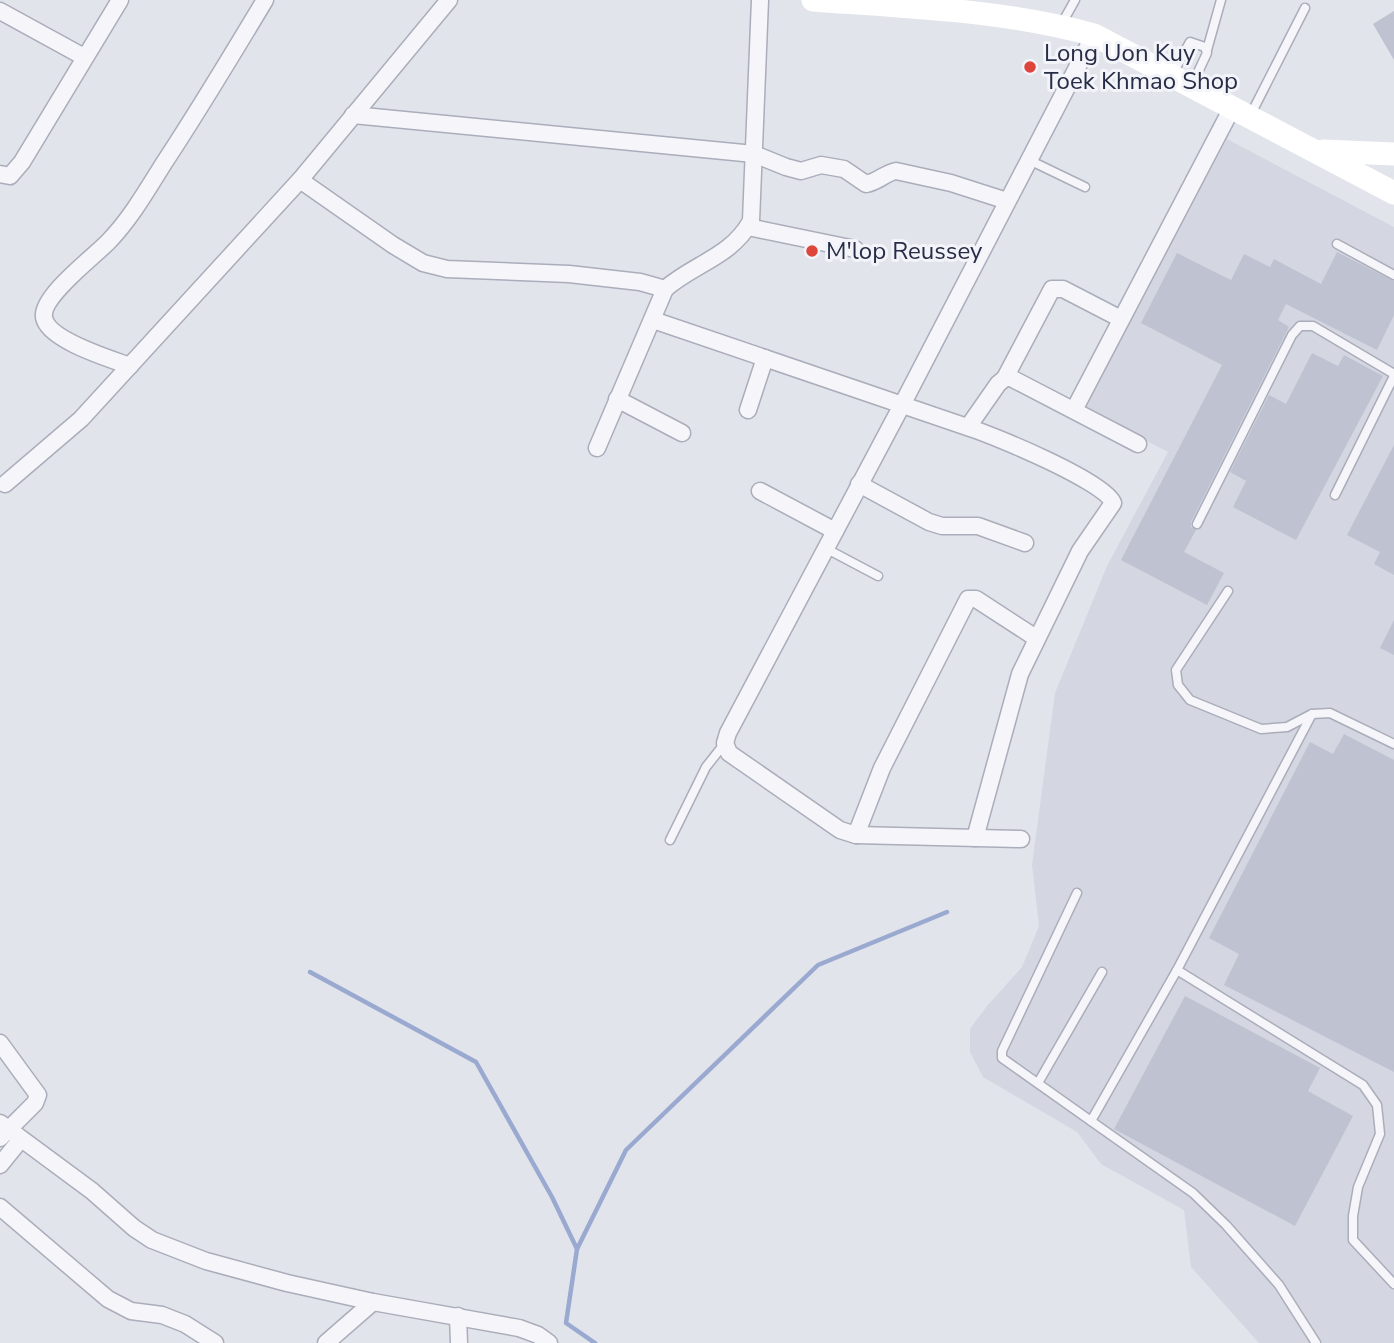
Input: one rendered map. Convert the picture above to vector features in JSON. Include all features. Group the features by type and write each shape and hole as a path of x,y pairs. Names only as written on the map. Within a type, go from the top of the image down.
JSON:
{"main road":[{"path":"826,0 973,10 1060,25 1094,35 1394,193"},
{"path":"1316,151 1394,154"}],"street":[{"path":"0,174 10,176 22,162 120,0"},
{"path":"130,366 68,340 48,325 44,316 47,305 63,284 109,241 128,219 265,0"},
{"path":"3,486 81,419 130,366 300,180 449,0"},
{"path":"597,448 665,289 687,271 733,247 751,221 760,0"},
{"path":"0,12 84,57"},
{"path":"1021,839 856,835 840,830 729,753 725,743 727,733 902,405 1094,35"},
{"path":"1074,410 1121,319 1240,112"},
{"path":"353,116 754,154 801,171 821,165 844,169 866,184 875,182 888,172 896,171 951,183 1007,201"},
{"path":"300,180 423,263 447,269 569,274 640,282 665,289"},
{"path":"748,227 855,249"},
{"path":"968,427 1005,378 1052,289 1063,289 1121,319"},
{"path":"653,320 968,427 1078,475 1111,496 1114,503 1080,551 1020,674 975,838"},
{"path":"748,410 765,358"},
{"path":"1005,378 1011,378 1138,444"},
{"path":"617,399 682,433"},
{"path":"859,484 929,522 942,526 978,526 1025,543"},
{"path":"760,491 835,531"},
{"path":"856,835 882,768 968,599 976,599 1036,638"},
{"path":"0,1043 38,1094 36,1103 7,1132 0,1165"},
{"path":"7,1132 92,1191 152,1240 206,1261 286,1283 373,1303 519,1328 538,1335 549,1343"},
{"path":"0,1207 108,1299 131,1311 162,1315 185,1324 215,1343"},
{"path":"326,1343 373,1303"},
{"path":"458,1316 460,1343"}],"lane":[{"path":"1060,25 1075,0"},
{"path":"1192,87 1207,50 1221,0"},
{"path":"1240,112 1305,8"},
{"path":"1171,76 1191,42 1207,50"},
{"path":"1028,160 1085,187"},
{"path":"1337,244 1394,275"},
{"path":"1197,524 1292,335 1300,326 1313,326 1394,375 1335,495"},
{"path":"825,548 878,576"},
{"path":"1228,591 1176,670 1178,685 1190,700 1261,729 1287,727 1312,714 1330,713 1394,744"},
{"path":"1091,1121 1177,970 1312,714"},
{"path":"670,840 706,767 725,743"},
{"path":"1077,893 1002,1051 1002,1058 1091,1121 1094,1126 1194,1193 1279,1285 1316,1343"},
{"path":"1177,970 1363,1086 1377,1105 1380,1134 1358,1186 1353,1216 1353,1240 1394,1284"},
{"path":"1038,1083 1102,972"}],"shaded area":[{"path":"1227,139 1394,227 1394,1343 1259,1343 1191,1267 1184,1210 1101,1164 1077,1132 983,1077 970,1052 970,1029 1022,967 1039,926 1032,865 1055,693 1107,566 1168,452 1083,408"}],"building":[{"path":"1394,11 1394,60 1373,24"},
{"path":"1337,252 1394,281 1394,315 1377,350 1286,304 1278,320 1289,327 1191,522 1191,527 1196,530 1184,552 1224,573 1207,605 1121,560 1222,365 1141,323 1177,253 1231,280 1244,254 1270,267 1274,259 1321,284"},
{"path":"1312,353 1338,366 1344,355 1383,376 1296,540 1233,507 1246,481 1230,472 1269,395 1286,404"},
{"path":"1394,445 1394,575 1374,564 1380,552 1347,535"},
{"path":"1394,620 1394,655 1380,648"},
{"path":"1344,734 1394,760 1394,1072 1224,985 1239,954 1209,938 1310,742 1333,754"},
{"path":"1185,996 1320,1068 1308,1091 1353,1116 1295,1226 1114,1129"}],"waterway":[{"path":"595,1343 566,1323 577,1249 626,1150 818,965 947,912"},
{"path":"310,972 476,1062 552,1197 577,1249"}],"place":[{"name":"Long Uon Kuy Toek Khmao Shop","path":"1030,67"},
{"name":"M'lop Reussey","path":"812,251"}]}
